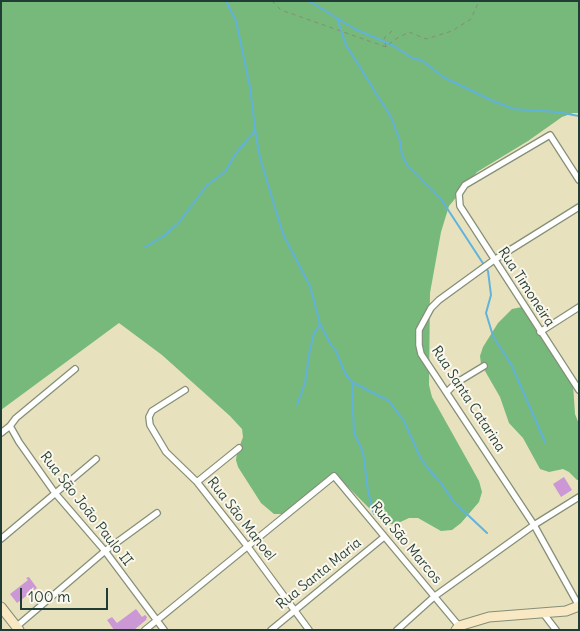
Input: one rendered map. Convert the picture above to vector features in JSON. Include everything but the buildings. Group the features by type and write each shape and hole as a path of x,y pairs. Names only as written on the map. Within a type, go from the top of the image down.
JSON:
{"main road":[{"path":"457,628 488,617 566,611 579,606"},
{"path":"1,607 16,629"}],"street":[{"name":"Rua Timoneira","path":"579,180 550,135 465,185 459,194 460,206 579,390"},
{"name":"Rua Santa Catarina","path":"579,207 494,260 439,300 431,308 419,330 418,345 421,354 534,526 579,606"},
{"path":"540,332 579,307"},
{"path":"447,392 456,383 484,366"},
{"path":"1,433 16,418 75,369"},
{"name":"Rua São Manoel","path":"185,390 152,411 150,425 166,452 197,482 309,630"},
{"name":"Rua São João Paulo II","path":"10,426 55,493 105,552 164,630"},
{"path":"197,482 239,448"},
{"path":"1,539 96,459"},
{"name":"Rua São Marcos","path":"248,547 334,476 435,596 457,628"},
{"path":"397,630 435,596 534,526 579,497"},
{"path":"16,629 105,552 157,513"},
{"name":"Rua Santa Maria","path":"271,630 384,537"},
{"path":"145,630 248,547"},
{"path":"543,613 556,630"}],"path":[{"path":"272,1 281,10 386,47"},
{"path":"386,47 409,32 426,39 452,31 471,19 479,1"},
{"path":"386,47 384,38 392,31"}],"green space":[{"path":"1,1 579,1 579,113 562,117 528,141 477,172 449,206 441,232 430,293 429,385 432,397 479,481 482,492 479,502 461,523 452,530 441,531 418,518 409,518 396,524 389,524 378,517 339,480 331,480 282,514 274,514 261,503 238,467 236,460 243,437 242,429 162,355 119,323 1,410"},
{"path":"522,307 573,384 575,414 579,424 579,480 563,469 549,472 540,469 523,438 509,423 500,397 481,364 480,356 483,347 498,323 512,309"}],"waterway":[{"path":"226,1 236,21 250,87 260,158 283,234 310,286 320,324 335,349 346,375 352,382 389,401 404,421 421,459 453,501 487,533"},
{"path":"309,1 355,29 394,46 412,58 421,60 445,78 493,101 514,109 557,112 579,116"},
{"path":"337,18 346,45 391,117 400,141 402,155 407,165 441,199 488,271 491,295 486,313 493,336 512,366 545,442"},
{"path":"145,247 164,236 180,221 207,185 225,172 236,153 255,131"},
{"path":"297,405 305,383 314,333 320,324"},
{"path":"352,383 354,433 363,452 368,491 374,514"}]}
